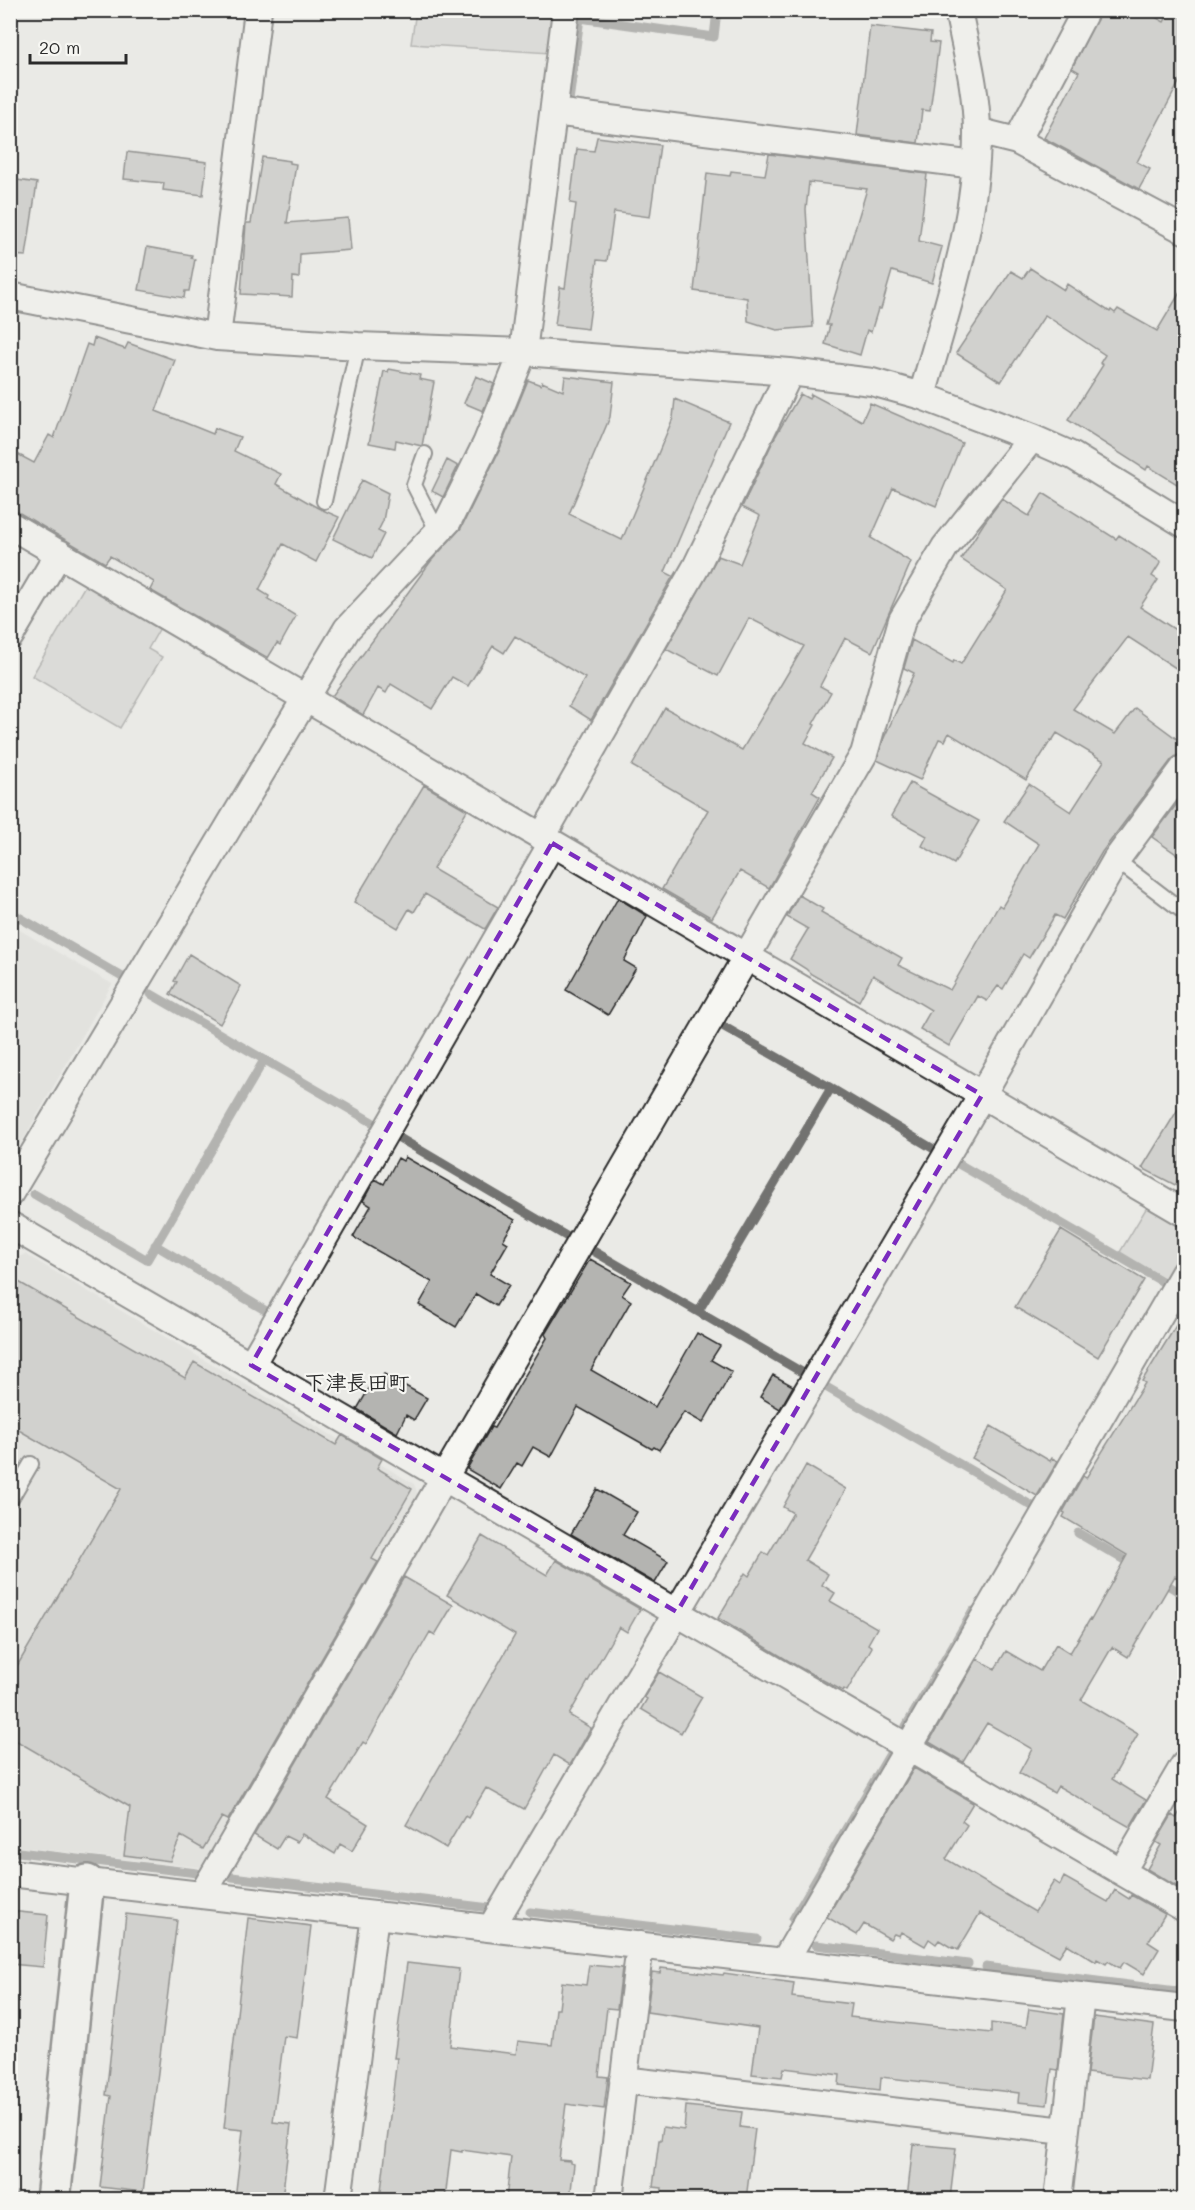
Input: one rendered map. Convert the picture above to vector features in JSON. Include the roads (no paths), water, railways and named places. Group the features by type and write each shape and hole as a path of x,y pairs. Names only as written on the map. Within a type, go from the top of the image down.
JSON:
{"street":[{"path":"217,337 258,10"},
{"path":"10,1193 304,697 347,629 448,521 486,444 523,352 566,10"},
{"path":"922,396 970,217 975,165 977,131 966,47 958,10"},
{"path":"1017,141 1086,10"},
{"path":"554,112 975,165"},
{"path":"977,131 1017,141 1185,230"},
{"path":"10,296 217,337 357,346 523,352 790,372 872,382 922,396 1073,456 1185,524"},
{"path":"251,1365 547,840 696,567 790,372"},
{"path":"202,1895 864,754 902,620 945,547 1032,438"},
{"path":"10,525 1185,1214"},
{"path":"10,636 59,553"},
{"path":"490,1928 982,1095 1116,860 1185,768"},
{"path":"10,1226 1185,1908"},
{"path":"784,1962 1185,1273"},
{"path":"1122,1871 1185,1765"},
{"path":"10,1873 1185,2008"},
{"path":"37,2197 87,1881"},
{"path":"338,2199 375,1915"},
{"path":"609,2199 640,1945"},
{"path":"1058,2199 1081,1996"},
{"path":"623,2080 1065,2131"}],"lane":[{"path":"324,501 357,346"},
{"path":"424,454 414,485 438,532"},
{"path":"1116,860 1185,912"},
{"path":"10,1500 31,1464"}],"waterway":[{"path":"569,101 580,18 714,37 717,10"},
{"path":"10,912 124,978"},
{"path":"151,994 377,1125"},
{"path":"698,1312 831,1088 721,1025"},
{"path":"34,1194 147,1260 264,1060"},
{"path":"831,1088 937,1151"},
{"path":"396,1136 571,1239"},
{"path":"957,1163 1163,1282"},
{"path":"155,1245 268,1312"},
{"path":"590,1249 805,1374"},
{"path":"826,1387 1034,1507"},
{"path":"1078,1533 1133,1565"},
{"path":"1161,1581 1184,1595"},
{"path":"906,1726 973,1611"},
{"path":"793,1919 891,1752"},
{"path":"10,1851 197,1873"},
{"path":"232,1877 490,1908"},
{"path":"530,1912 757,1939"},
{"path":"816,1945 968,1964"},
{"path":"986,1967 1184,1992"}],"district":[{"name":"下津長田町","path":"357,1383"}]}
